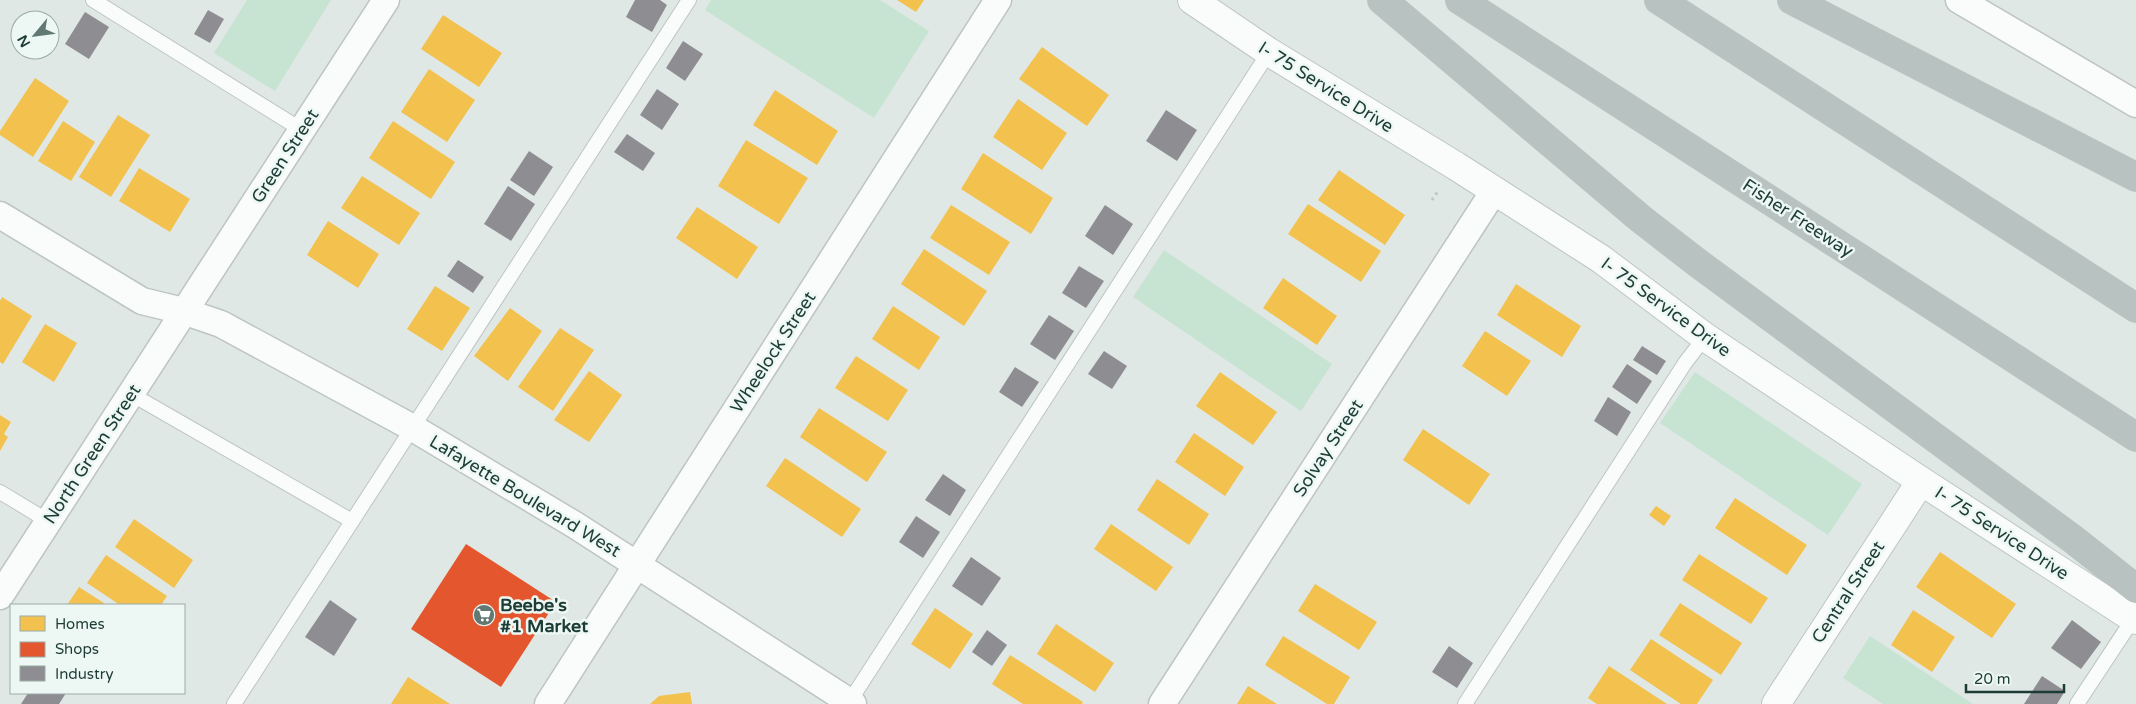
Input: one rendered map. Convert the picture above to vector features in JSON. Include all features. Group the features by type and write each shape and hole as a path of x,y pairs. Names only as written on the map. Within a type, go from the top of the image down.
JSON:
{"highway":[{"path":"1382,0 1641,219 2074,540 2136,589"},
{"name":"Fisher Freeway","path":"1460,0 2136,437"},
{"path":"1659,0 2136,308"},
{"path":"1792,0 2136,178"}],"main road":[{"name":"I- 75 Service Drive","path":"1192,0 1268,52 1601,259 1705,336 1921,481 2135,619"},
{"name":"Central Street","path":"1776,704 1921,481"}],"street":[{"name":"Green Street","path":"183,311 386,0"},
{"name":"Wheelock Street","path":"548,704 998,0"},
{"path":"1960,0 2136,104"},
{"name":"Solvay Street","path":"1162,704 1494,191"},
{"name":"Lafayette Boulevard West","path":"0,214 142,301 183,311 221,324 413,428 637,565 851,703"},
{"name":"North Green Street","path":"0,596 183,311"}],"lane":[{"path":"93,0 302,130"},
{"path":"234,704 689,0"},
{"path":"851,703 1268,52"},
{"path":"1465,704 1685,363 1705,336"},
{"path":"131,394 352,521"},
{"path":"0,492 48,521"},
{"path":"2077,704 2135,619"}],"green space":[{"path":"247,0 331,0 275,91 214,53"},
{"path":"711,0 880,0 929,31 874,118 705,10"},
{"path":"1164,250 1332,364 1301,411 1133,297"},
{"path":"1695,372 1862,484 1828,535 1660,423"},
{"path":"1870,636 1973,704 1883,704 1843,678"}],"building: Homes":[{"path":"897,0 924,0 916,12"},
{"path":"443,15 502,53 479,87 421,49"},
{"path":"1042,47 1109,95 1087,126 1019,79"},
{"path":"429,69 475,100 447,142 401,112"},
{"path":"35,78 69,101 33,157 0,135 0,131"},
{"path":"775,90 838,131 817,165 753,125"},
{"path":"1018,99 1067,133 1042,170 993,137"},
{"path":"118,115 150,135 111,197 79,177"},
{"path":"63,121 95,142 71,181 38,161"},
{"path":"393,121 455,162 431,199 369,158"},
{"path":"746,140 808,178 779,224 718,186"},
{"path":"983,153 1053,198 1031,234 961,189"},
{"path":"139,168 190,199 170,232 119,201"},
{"path":"1339,170 1405,215 1385,245 1318,200"},
{"path":"362,176 420,213 399,245 341,208"},
{"path":"1308,204 1381,251 1361,282 1288,234"},
{"path":"951,205 1010,242 989,275 930,238"},
{"path":"697,207 758,247 737,279 676,238"},
{"path":"328,221 379,254 358,288 307,255"},
{"path":"924,249 987,291 964,326 901,284"},
{"path":"1283,278 1337,316 1317,345 1263,308"},
{"path":"1516,284 1581,326 1562,357 1497,315"},
{"path":"435,286 470,308 442,351 407,329"},
{"path":"2,297 32,316 3,364 0,362 0,301"},
{"path":"893,306 940,337 919,370 872,339"},
{"path":"510,308 542,331 508,381 474,356"},
{"path":"45,324 77,343 54,382 22,362"},
{"path":"560,328 594,350 553,411 518,387"},
{"path":"1485,331 1531,361 1507,396 1462,366"},
{"path":"856,356 908,390 888,421 835,388"},
{"path":"589,371 622,395 589,442 554,420"},
{"path":"1220,372 1277,412 1253,445 1196,406"},
{"path":"819,408 887,452 867,482 800,437"},
{"path":"0,415 11,422 4,434 8,437 0,451"},
{"path":"1423,429 1490,474 1469,505 1403,460"},
{"path":"1194,433 1244,467 1225,496 1175,462"},
{"path":"785,458 861,509 842,537 766,486"},
{"path":"1157,479 1209,514 1189,545 1137,510"},
{"path":"1735,498 1807,545 1787,575 1715,528"},
{"path":"1656,506 1671,516 1664,526 1649,515"},
{"path":"134,519 193,560 174,588 115,547"},
{"path":"1111,524 1173,567 1156,591 1094,549"},
{"path":"1940,552 2016,604 1992,638 1916,587"},
{"path":"1699,554 1768,598 1751,624 1682,580"},
{"path":"106,555 167,596 162,604 118,604 87,583"},
{"path":"1315,584 1377,622 1359,650 1298,611"},
{"path":"79,587 105,604 68,604"},
{"path":"1680,603 1742,643 1721,675 1659,635"},
{"path":"935,608 973,634 950,669 911,644"},
{"path":"1913,610 1955,637 1932,672 1891,645"},
{"path":"1056,624 1114,663 1095,692 1037,654"},
{"path":"1283,636 1350,677 1334,704 1327,704 1265,665"},
{"path":"1651,639 1713,680 1697,704 1681,704 1630,670"},
{"path":"1010,655 1083,702 1082,704 1023,704 992,684"},
{"path":"1609,666 1667,704 1597,704 1588,698"},
{"path":"408,677 450,704 391,704"},
{"path":"1248,686 1277,704 1237,704"},
{"path":"690,692 692,704 650,704 659,696"}],"building: Shops":[{"name":"Beebe's #1 Market","path":"466,544 556,602 501,687 411,629"}],"building: Industry":[{"path":"635,0 660,0 667,5 652,32 626,17"},
{"path":"208,10 224,19 210,43 194,34"},
{"path":"85,12 109,27 89,59 65,44"},
{"path":"683,41 703,54 685,81 666,68"},
{"path":"657,89 679,104 662,130 640,115"},
{"path":"1166,110 1197,130 1177,161 1146,141"},
{"path":"627,134 655,153 643,171 614,152"},
{"path":"529,151 553,167 534,196 510,180"},
{"path":"508,186 535,204 511,241 484,224"},
{"path":"1105,205 1133,224 1113,255 1085,236"},
{"path":"458,260 484,277 473,293 447,276"},
{"path":"1079,266 1104,281 1086,308 1062,293"},
{"path":"1049,315 1074,331 1055,360 1030,344"},
{"path":"1642,346 1666,361 1657,375 1633,360"},
{"path":"1104,351 1127,366 1112,389 1088,374"},
{"path":"1627,364 1652,381 1637,404 1612,387"},
{"path":"1015,367 1039,382 1022,407 999,392"},
{"path":"1608,397 1631,412 1617,436 1594,421"},
{"path":"943,474 966,490 950,516 925,500"},
{"path":"916,516 940,532 923,558 899,542"},
{"path":"971,557 1001,578 982,606 952,586"},
{"path":"330,600 357,619 334,656 305,637"},
{"path":"2072,620 2101,642 2081,669 2051,648"},
{"path":"987,630 1007,645 992,666 972,652"},
{"path":"1449,646 1473,663 1457,688 1432,672"},
{"path":"2042,676 2065,691 2057,704 2024,704"},
{"path":"27,694 65,694 59,704 21,704"}],"place":[{"name":"Beebe's #1 Market","path":"484,615"}]}
